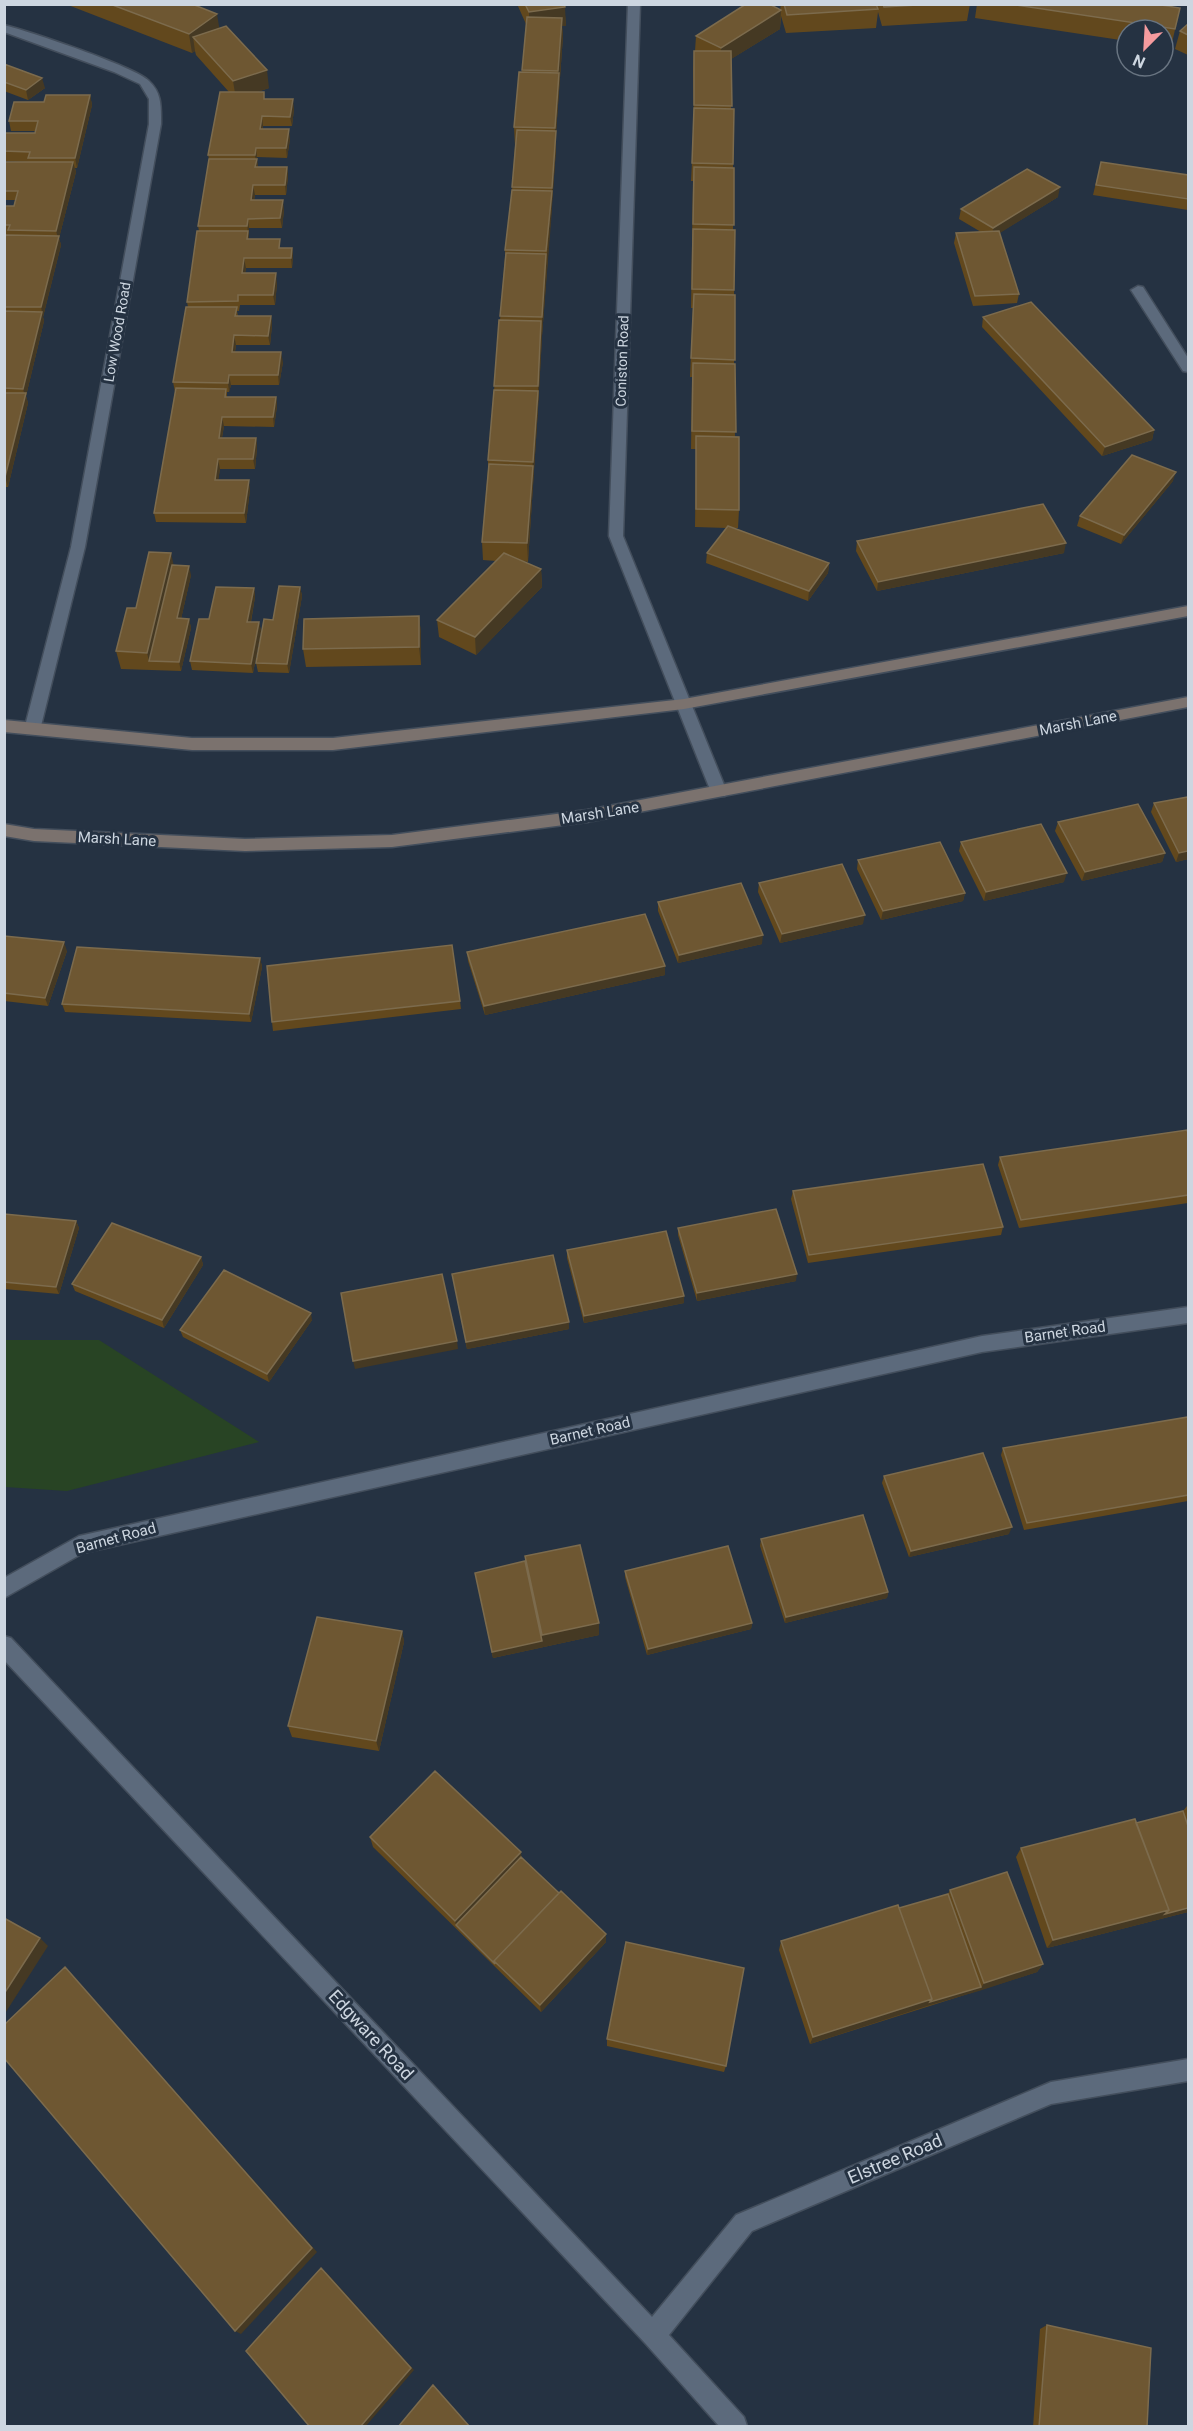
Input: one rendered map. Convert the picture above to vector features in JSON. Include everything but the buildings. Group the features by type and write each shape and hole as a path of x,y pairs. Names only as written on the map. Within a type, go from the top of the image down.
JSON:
{"main road":[{"path":"4,726 192,744 333,744 684,704 1188,611"},
{"name":"Marsh Lane","path":"4,830 33,835 245,845 392,841 587,816 1188,702"}],"street":[{"name":"Coniston Road","path":"634,4 616,536 719,792"},
{"name":"Low Wood Road","path":"4,28 118,69 144,82 155,99 155,124 78,547 32,730"},
{"path":"1138,290 1188,368"},
{"name":"Barnet Road","path":"4,1589 79,1545 981,1344 1188,1315"},
{"name":"Edgware Road","path":"4,1645 653,2335 735,2427"},
{"name":"Elstree Road","path":"653,2335 744,2223 1051,2093 1188,2070"}],"green space":[{"path":"4,1340 99,1340 259,1442 67,1491 5,1487"}]}
